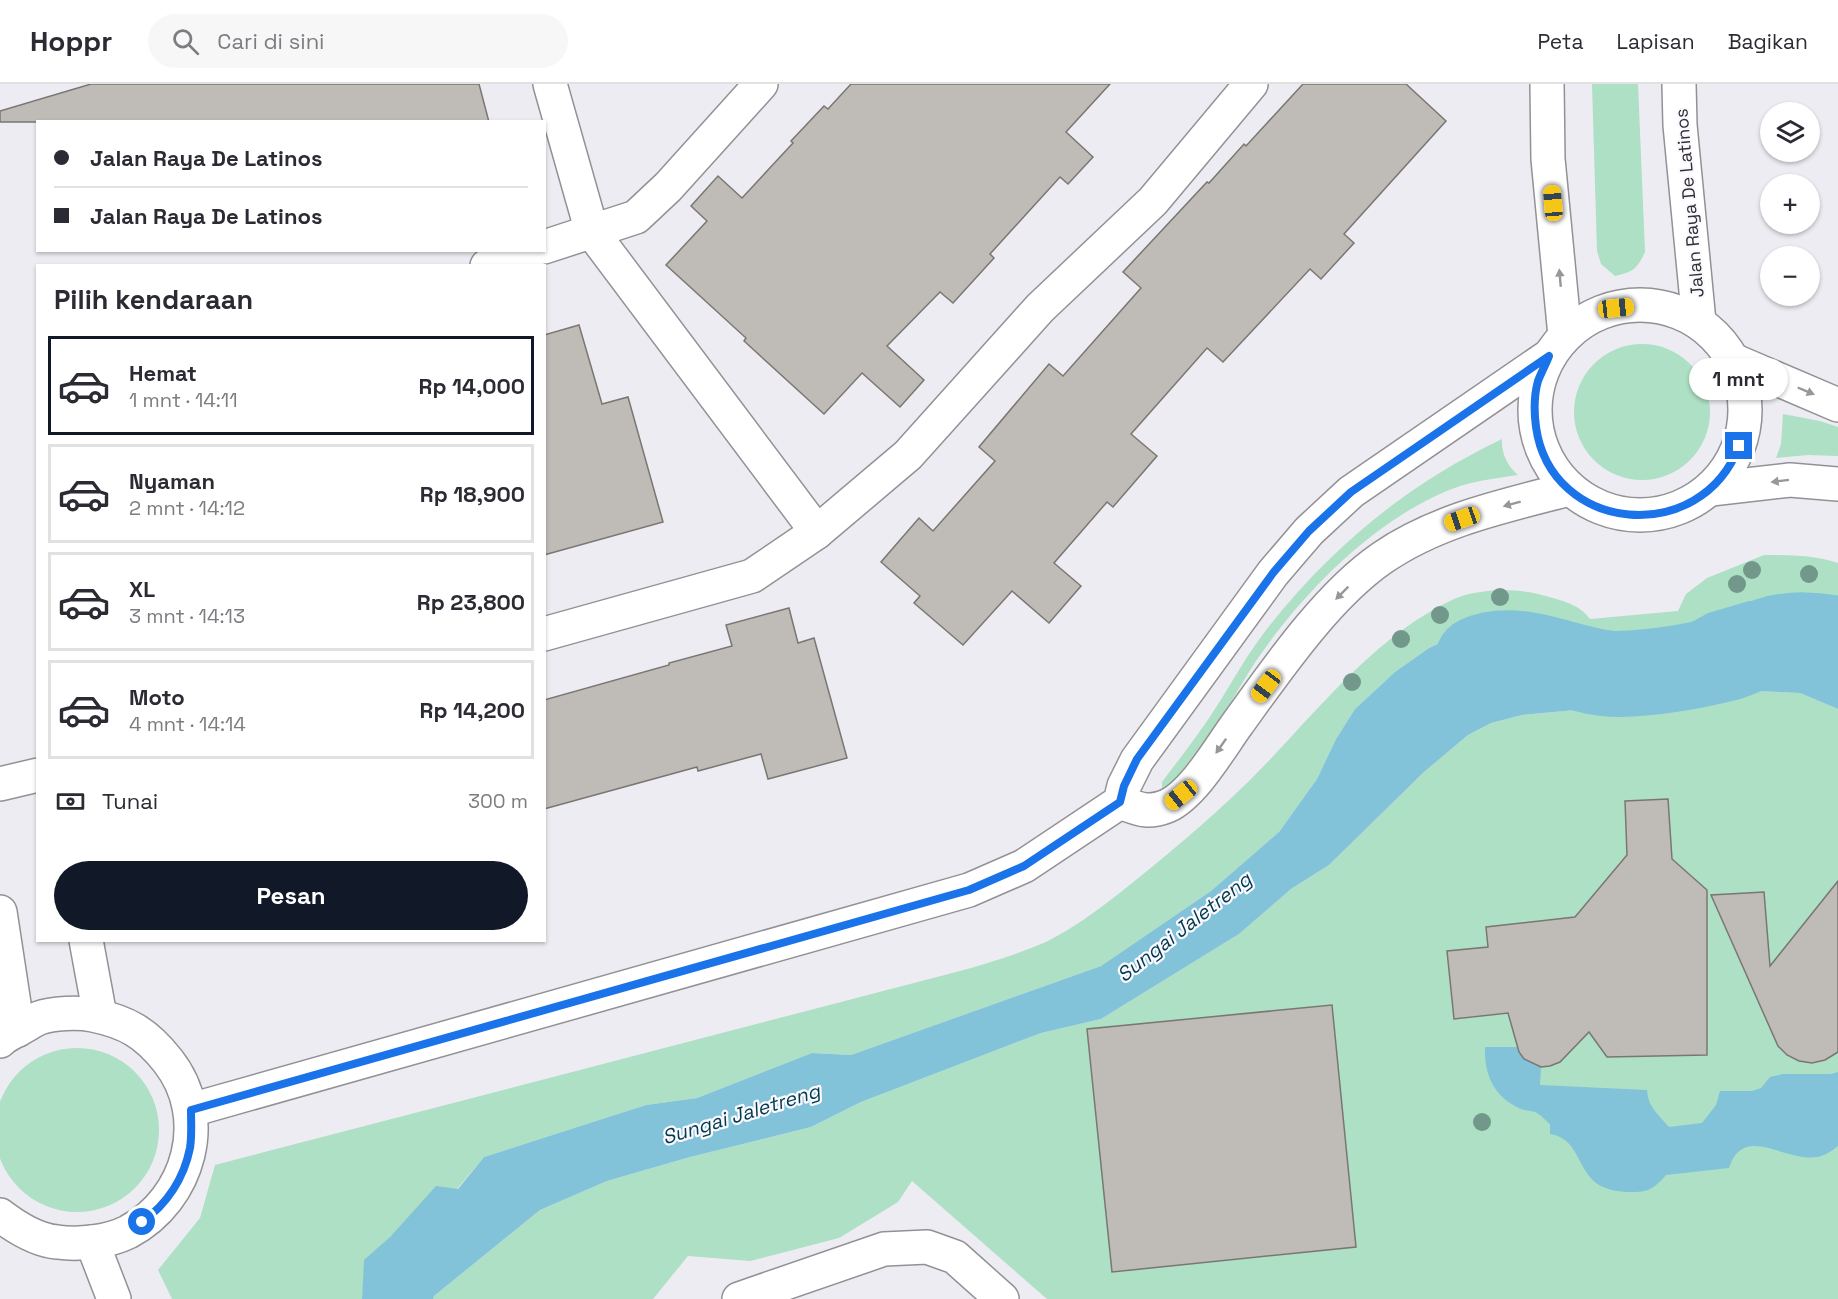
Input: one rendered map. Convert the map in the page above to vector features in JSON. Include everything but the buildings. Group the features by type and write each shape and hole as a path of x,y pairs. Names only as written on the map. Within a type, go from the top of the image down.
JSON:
{"street":[{"path":"550,84 591,232 817,532"},
{"path":"546,246 636,218 668,187 761,84"},
{"path":"546,633 752,576 817,532 908,455 1040,308 1153,201 1251,84"},
{"name":"Jalan Raya De Latinos","path":"1120,802 1124,786 1137,759 1273,573 1309,531 1351,492 1557,346 1588,318 1616,308 1645,305 1673,310 1699,322 1720,340 1735,361 1746,394 1746,429 1733,462 1711,489 1690,504 1666,513 1640,516 1615,513 1590,503 1569,489 1550,467 1538,440 1534,411 1538,383 1557,346 1548,159 1547,84"},
{"name":"Jalan Raya De Latinos","path":"1679,84 1680,125 1699,322"},
{"path":"493,264 528,252"},
{"name":"Jalan Raya De Latinos","path":"1735,361 1838,405"},
{"name":"Jalan Raya De Latinos","path":"1711,489 1790,480 1838,484"},
{"path":"191,1110 969,890 1024,866 1120,802 1145,812 1168,805 1193,786 1239,720 1318,618 1354,581 1381,559 1430,530 1496,508 1569,489"},
{"path":"0,784 36,775"},
{"path":"0,912 9,1035 40,1017 81,1012 119,1021 153,1042 178,1073 191,1110 190,1147 178,1182 157,1211 127,1232 92,1242 56,1242 21,1231 0,1215"},
{"path":"86,942 100,1016"},
{"path":"92,1242 114,1299"},
{"path":"739,1299 884,1249 927,1247 955,1257 1002,1299"}],"green space":[{"path":"1592,84 1638,84 1645,252 1634,269 1615,276 1601,264 1597,251"},
{"path":"1642,344 1668,350 1690,364 1704,386 1710,412 1704,438 1690,460 1668,474 1642,480 1616,474 1594,460 1580,438 1574,412 1580,386 1594,364 1616,350"},
{"path":"1783,414 1838,427 1838,456 1808,455 1776,458 1781,444"},
{"path":"1502,439 1506,458 1518,475 1467,484 1430,499 1372,535 1345,558 1296,608 1256,661 1216,725 1169,789 1165,791 1162,789 1162,782 1209,718 1262,635 1320,568 1375,518 1404,496"},
{"path":"1764,555 1811,557 1838,563 1838,606 1798,600 1749,601 1686,698 1755,691 1800,693 1838,709 1838,1299 1047,1299 912,1181 898,1202 839,1238 750,1261 688,1256 653,1299 433,1299 540,1210 607,1181 690,1157 811,1127 861,1102 1041,1033 1101,1019 1239,934 1291,889 1329,865 1424,772 1468,735 1491,723 1522,715 1597,708 1540,626 1504,626 1465,632 1429,648 1395,672 1355,709 1336,739 1317,779 1279,832 1211,891 1101,966 851,1055 812,1053 697,1098 646,1105 484,1157 457,1189 391,1236 365,1260 362,1299 172,1299 158,1270 200,1218 215,1165 960,971 1046,942 1094,912 1170,852 1248,782 1369,657 1424,615 1454,599 1484,591 1528,592 1567,602 1580,609 1590,619 1678,611 1686,594 1707,578"},
{"path":"77,1048 93,1050 122,1062 135,1072 145,1085 157,1114 159,1130 157,1146 145,1175 135,1188 122,1198 93,1210 77,1212 61,1210 32,1198 19,1188 9,1175 -1,1152 -1,1108 9,1085 19,1072 32,1062 61,1050"}],"water":[{"path":"1798,600 1838,606 1838,709 1800,693 1755,691 1686,698 1679,629 1708,613 1749,601"},
{"path":"1504,626 1548,628 1591,637 1597,708 1522,715 1491,723 1468,735 1424,772 1329,865 1291,889 1239,934 1101,1019 1041,1033 861,1102 811,1127 690,1157 607,1181 540,1210 433,1299 362,1299 364,1260 391,1236 436,1186 458,1189 484,1157 646,1105 697,1098 812,1053 851,1055 1101,966 1211,891 1279,832 1317,779 1336,739 1355,709 1395,672 1429,648 1465,632"},
{"path":"1485,1047 1517,1047 1524,1059 1541,1067 1540,1085 1647,1090 1652,1106 1669,1127 1702,1123 1716,1105 1720,1091 1752,1091 1761,1088 1770,1077 1783,1074 1838,1072 1838,1146 1817,1157 1804,1157 1755,1146 1744,1148 1736,1155 1729,1168 1666,1175 1655,1186 1637,1192 1608,1189 1590,1177 1566,1141 1550,1134 1550,1124 1535,1112 1512,1104 1497,1091 1486,1067"}],"pier":[{"path":"1591,633 1594,636 1600,708 1598,711"}],"waterway":[{"name":"Sungai Jaletreng","path":"1478,659 1495,654 1512,653 1548,659 1601,673 1618,674 1673,669 1727,658 1770,640 1787,636 1838,639"}],"route":[{"path":"142,1222 157,1211 178,1182 190,1147 191,1110 969,890 1024,866 1120,802 1124,786 1137,759 1273,573 1309,531 1351,492 1549,356 1538,383 1534,411 1538,440 1550,467 1569,489 1590,503 1615,513 1640,516 1666,513 1690,504 1711,489 1733,462 1739,446"}]}
